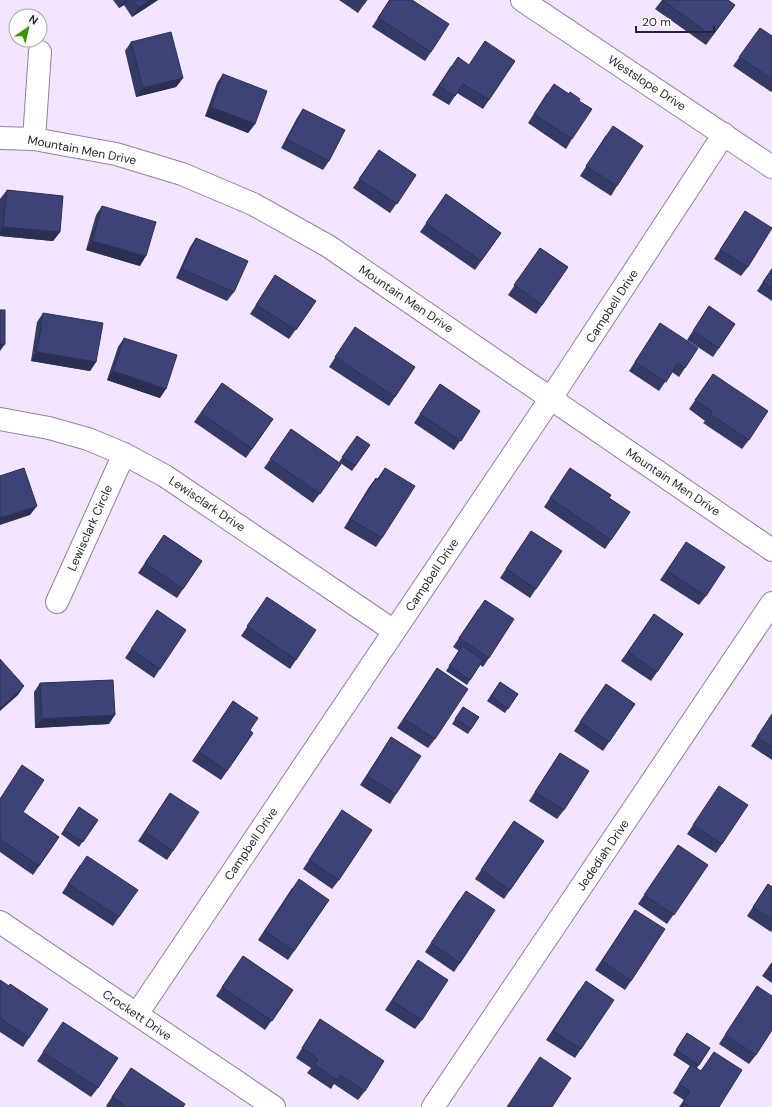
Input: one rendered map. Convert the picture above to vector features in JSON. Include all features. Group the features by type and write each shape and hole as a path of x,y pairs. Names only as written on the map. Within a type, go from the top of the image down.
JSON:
{"street":[{"name":"Westslope Drive","path":"522,0 772,166"},
{"path":"34,139 40,52"},
{"name":"Campbell Drive","path":"137,1014 552,398 724,134"},
{"name":"Mountain Men Drive","path":"0,138 34,139 116,154 182,174 253,204 328,246 772,550"},
{"name":"Lewisclark Drive","path":"0,419 49,428 88,439 124,454 165,476 394,631"},
{"name":"Lewisclark Circle","path":"57,602 124,454"},
{"name":"Jedediah Drive","path":"433,1107 772,604"},
{"name":"Crockett Drive","path":"0,922 274,1107"}],"building":[{"path":"133,0 150,0 138,8"},
{"path":"358,0 367,0 364,4"},
{"path":"390,0 412,0 449,24 431,52 378,18"},
{"path":"662,0 728,0 735,5 712,36"},
{"path":"760,28 772,36 772,79 739,57"},
{"path":"171,32 183,78 143,88 131,42"},
{"path":"485,41 515,61 489,100 463,84 455,96 439,86 458,57 469,65"},
{"path":"223,74 267,91 255,124 211,107"},
{"path":"554,84 569,94 570,92 580,99 579,101 592,109 572,139 534,114"},
{"path":"303,109 345,130 329,161 287,139"},
{"path":"613,126 643,146 617,186 586,166"},
{"path":"379,150 416,175 397,204 359,179"},
{"path":"7,190 63,196 60,232 3,227"},
{"path":"446,194 501,233 481,261 426,223"},
{"path":"102,206 156,222 146,256 92,241"},
{"path":"745,211 772,228 748,267 720,250"},
{"path":"196,238 248,261 234,292 182,269"},
{"path":"540,248 568,267 542,305 514,285"},
{"path":"772,269 772,288 763,282"},
{"path":"275,275 316,301 296,330 256,305"},
{"path":"709,306 735,324 719,348 693,331"},
{"path":"0,310 5,310 5,344 0,344"},
{"path":"43,313 103,323 96,362 37,352"},
{"path":"660,323 698,348 685,368 678,363 666,382 635,362"},
{"path":"355,327 415,367 395,397 335,357"},
{"path":"124,338 177,355 166,389 113,371"},
{"path":"713,374 768,411 749,440 710,414 712,411 695,400"},
{"path":"222,383 273,419 252,449 201,413"},
{"path":"440,384 480,411 461,441 420,414"},
{"path":"291,429 341,464 320,494 270,459"},
{"path":"357,436 370,445 355,466 342,457"},
{"path":"24,468 37,506 0,518 0,476"},
{"path":"385,468 415,486 382,538 350,519 376,478 378,480"},
{"path":"570,468 611,495 609,498 630,512 611,540 550,498"},
{"path":"531,531 562,551 536,589 506,569"},
{"path":"164,535 202,561 183,589 145,563"},
{"path":"686,542 725,567 706,596 667,571"},
{"path":"267,597 316,630 296,660 247,626"},
{"path":"485,600 514,619 489,658 459,638"},
{"path":"157,610 186,630 160,669 131,649"},
{"path":"654,614 683,634 657,672 628,652"},
{"path":"462,646 483,660 470,680 449,666"},
{"path":"0,659 24,686 0,708"},
{"path":"437,668 468,689 435,739 404,719"},
{"path":"113,680 115,715 42,719 40,683"},
{"path":"500,682 518,694 508,709 491,696"},
{"path":"606,684 635,704 609,742 580,722"},
{"path":"233,701 258,718 250,730 253,733 227,771 199,752"},
{"path":"463,707 479,717 471,729 455,719"},
{"path":"772,714 772,747 757,737"},
{"path":"391,737 421,756 396,794 367,776"},
{"path":"560,753 589,771 564,810 535,792"},
{"path":"22,765 44,780 23,812 59,837 39,866 0,839 0,799"},
{"path":"719,786 748,805 722,844 693,825"},
{"path":"170,793 199,812 173,851 145,832"},
{"path":"79,807 98,820 83,842 64,830"},
{"path":"342,810 372,830 339,880 309,860"},
{"path":"514,821 544,841 510,890 481,870"},
{"path":"678,845 708,865 674,915 644,895"},
{"path":"87,856 138,890 119,917 68,884"},
{"path":"299,879 329,900 294,951 265,931"},
{"path":"768,884 772,887 772,919 753,907"},
{"path":"466,891 495,910 460,963 431,943"},
{"path":"635,910 665,929 631,981 602,961"},
{"path":"243,956 293,990 272,1021 222,987"},
{"path":"418,960 448,980 422,1020 392,1001"},
{"path":"0,980 9,986 10,984 48,1009 29,1038 0,1018"},
{"path":"586,981 614,1000 581,1049 553,1031"},
{"path":"757,986 772,996 772,1030 756,1055 725,1035"},
{"path":"320,1019 384,1061 365,1091 340,1075 337,1080 314,1064 318,1059 302,1048"},
{"path":"63,1022 118,1058 98,1088 43,1052"},
{"path":"687,1033 710,1048 699,1065 676,1050"},
{"path":"714,1052 742,1070 719,1107 690,1107 683,1102 690,1091 679,1084 691,1065 701,1071"},
{"path":"540,1057 571,1078 552,1107 507,1107"},
{"path":"131,1068 185,1104 183,1107 127,1107 112,1097"}]}
